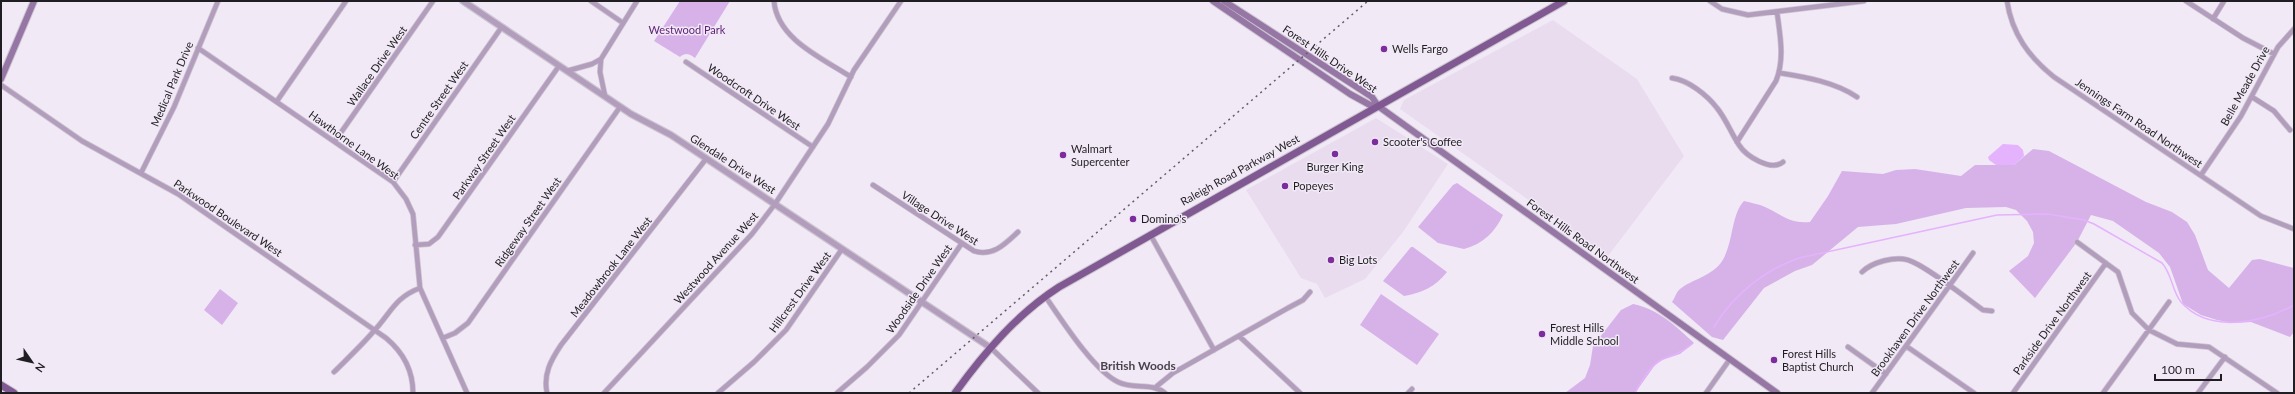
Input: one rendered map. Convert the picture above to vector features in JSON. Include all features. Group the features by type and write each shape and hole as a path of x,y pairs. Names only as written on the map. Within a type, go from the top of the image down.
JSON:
{"main road":[{"path":"1,79 34,1"},
{"name":"Forest Hills Drive West","path":"1213,1 1350,94 1370,105 1378,106"},
{"name":"Forest Hills Drive West","path":"1224,1 1372,97 1378,106"},
{"name":"Raleigh Road Parkway West","path":"955,393 990,348 1019,318 1045,296 1080,273 1564,1"},
{"name":"Forest Hills Road Northwest","path":"1378,106 1777,393"},
{"path":"1,385 14,393"}],"street":[{"name":"Medical Park Drive","path":"141,173 174,107 218,1"},
{"path":"277,101 346,1"},
{"name":"Wallace Drive West","path":"335,141 433,1"},
{"name":"Glendale Drive West","path":"463,1 501,28 606,96 620,107 671,135 706,158 990,348"},
{"path":"591,1 623,23"},
{"path":"606,96 600,72 601,59 637,1"},
{"path":"774,1 778,20 789,34 851,77"},
{"name":"Westwood Avenue West","path":"604,393 752,234 775,204 838,107 851,77 901,1"},
{"path":"1710,1 1722,9 1741,14 1778,12 1826,3 1864,1"},
{"name":"Jennings Farm Road Northwest","path":"2007,1 2015,30 2030,54 2041,66 2261,216 2294,229"},
{"path":"2186,1 2243,38 2274,54"},
{"path":"2213,19 2224,1"},
{"path":"1737,142 1769,93 1780,73 1781,52 1778,12"},
{"name":"Centre Street West","path":"393,182 501,28"},
{"name":"Belle Meade Drive","path":"2201,175 2252,97 2282,40 2294,29"},
{"name":"Hawthorne Lane West","path":"198,48 393,182 406,199 412,214 420,288 467,393"},
{"path":"567,71 586,66 601,59"},
{"name":"Woodcroft Drive West","path":"686,62 813,147"},
{"name":"Parkway Street West","path":"415,245 429,244 438,238 559,66"},
{"path":"1780,73 1826,84 1849,92 1857,97"},
{"path":"1672,78 1681,79 1711,101 1722,115 1742,150 1767,166 1776,166 1783,162"},
{"name":"Parkwood Boulevard West","path":"1,85 82,141 178,194 212,216 393,344 405,358 411,374 413,393"},
{"path":"2252,97 2274,111 2290,130"},
{"name":"Ridgeway Street West","path":"443,338 455,333 468,323 620,107"},
{"name":"Meadowbrook Lane West","path":"547,393 547,372 550,361 706,158"},
{"name":"Village Drive West","path":"873,185 974,251 990,252 1000,248 1018,232"},
{"path":"1150,234 1214,350"},
{"path":"2077,242 2118,272 2132,313 2149,330 2176,344 2206,346 2225,357 2277,393"},
{"name":"Woodside Drive West","path":"836,393 889,347 923,302 962,243"},
{"name":"Hillcrest Drive West","path":"718,393 773,344 801,310 842,249"},
{"name":"Brookhaven Drive Northwest","path":"1872,393 1973,253"},
{"path":"1862,272 1868,266 1892,260 1904,259 1915,263 1983,310 1992,311"},
{"name":"Parkside Drive Northwest","path":"2013,393 2106,263"},
{"path":"334,372 375,331 398,300 406,294 420,288"},
{"path":"1157,386 1173,373 1303,300 1310,292"},
{"path":"1045,296 1085,351 1108,377 1121,384 1157,386 1165,393"},
{"path":"2102,393 2169,302"},
{"path":"1239,336 1300,393"},
{"path":"1906,346 1974,393"},
{"path":"990,348 1038,393"},
{"path":"1848,348 1886,374"},
{"path":"2198,393 2225,357"},
{"path":"1706,393 1730,359"},
{"path":"1408,393 1412,389"}],"shaded area":[{"path":"1553,20 1637,79 1684,156 1608,256 1400,109 1404,100"},
{"path":"1376,118 1448,164 1403,232 1365,279 1325,298 1317,284 1301,278 1246,190"},
{"path":"2003,144 2018,145 2023,150 2024,156 2014,165 1996,165 1989,160 1988,157"}],"green space":[{"name":"Westwood Park","path":"680,1 730,1 695,58 688,54 684,54 680,57 654,41"},
{"path":"2033,149 2049,151 2146,202 2172,212 2187,222 2195,235 2208,270 2229,288 2252,260 2260,259 2294,268 2294,332 2290,337 2251,322 2233,323 2201,315 2183,304 2170,267 2159,253 2113,221 2091,215 2077,242 2035,298 2009,271 2028,256 2034,243 2033,232 2027,221 2016,210 2006,207 1966,208 1896,224 1858,227 1812,265 1795,271 1764,288 1723,340 1712,337 1672,302 1682,287 1710,273 1720,264 1728,249 1736,215 1744,201 1763,206 1797,222 1810,222 1828,196 1842,171 1883,174 1896,170 1915,169 1961,176 1975,165 2014,165"},
{"path":"1457,183 1503,215 1496,227 1483,241 1464,249 1438,243 1418,227 1453,185"},
{"path":"1411,247 1447,272 1438,282 1428,288 1417,293 1404,296 1383,281"},
{"path":"220,289 238,303 222,325 204,310"},
{"path":"1381,294 1439,334 1417,365 1360,325"},
{"path":"1633,304 1642,306 1659,314 1694,343 1680,354 1662,360 1655,365 1635,393 1565,393 1585,378 1590,365 1593,346 1621,310"}],"waterway":[{"path":"1714,327 1730,305 1750,285 1786,263 1799,258 1997,215 2048,214 2084,220 2094,224 2162,263 2168,272 2181,302 2193,312 2206,318 2221,322 2252,320 2267,317 2294,305"},
{"path":"1635,393 1646,375 1657,363 1680,352 1692,344"}],"railway":[{"path":"909,393 1368,1"}],"place":[{"name":"Wells Fargo","path":"1384,49"},
{"name":"Scooter's Coffee","path":"1375,142"},
{"name":"Burger King","path":"1335,154"},
{"name":"Walmart Supercenter","path":"1063,155"},
{"name":"Popeyes","path":"1285,186"},
{"name":"Domino's","path":"1133,219"},
{"name":"Big Lots","path":"1331,260"},
{"name":"Forest Hills Middle School","path":"1542,334"},
{"name":"Forest Hills Baptist Church","path":"1774,360"}],"district":[{"name":"British Woods","path":"1138,366"}]}
